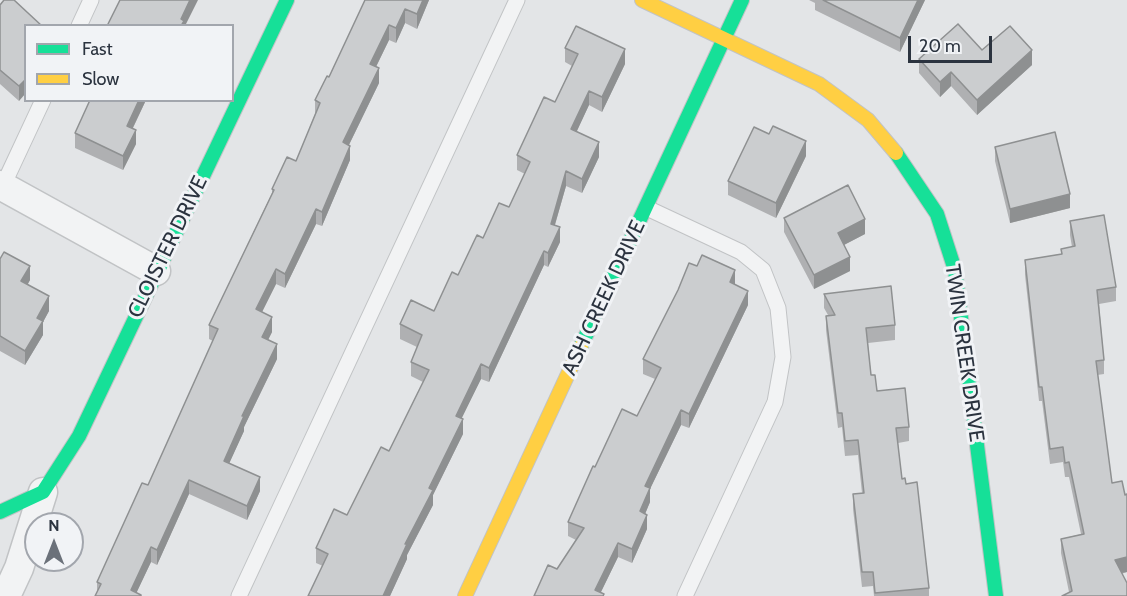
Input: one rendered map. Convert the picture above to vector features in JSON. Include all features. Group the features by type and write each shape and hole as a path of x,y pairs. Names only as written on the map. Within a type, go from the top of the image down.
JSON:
{"street":[{"name":"CLOISTER DRIVE","path":"6,596 19,568 44,492 79,436 287,0"},
{"name":"TWIN CREEK DRIVE","path":"642,0 819,84 868,120 899,156 937,214 955,270 996,596"},
{"name":"ASH CREEK DRIVE","path":"465,596 742,0"},
{"path":"1,188 156,271"},
{"path":"0,512 44,492"}],"lane":[{"path":"80,24 91,0"},
{"path":"239,596 518,0"},
{"path":"1,188 42,102"},
{"path":"647,208 741,252 763,270 778,308 783,357 775,402 685,596"}],"building":[{"path":"4,0 14,0 40,24 24,24 24,81 19,86 0,70 0,5"},
{"path":"120,0 190,0 181,19 184,21 182,24 108,24"},
{"path":"365,0 423,0 417,14 405,9 396,28 389,25 370,64 379,68 343,142 350,146 322,212 316,209 285,274 276,269 256,309 272,317 262,337 277,344 242,416 244,416 224,461 260,477 247,506 189,480 157,550 151,547 131,590 141,596 95,596 101,584 97,582 142,483 148,485 218,329 209,325 274,190 272,189 287,157 296,161 320,103 315,100 327,76 329,77"},
{"path":"823,0 918,0 900,38"},
{"path":"958,24 982,50 1010,26 1032,50 977,100 951,72 940,82 919,59"},
{"path":"576,26 625,49 602,97 589,91 571,129 599,142 582,179 566,171 551,224 560,227 548,253 544,251 489,368 481,364 456,416 463,419 429,488 433,490 405,544 407,544 383,596 308,596 328,554 316,548 334,509 347,515 381,447 389,451 429,370 411,362 422,335 400,324 411,300 434,311 452,272 458,275 477,235 483,238 499,203 509,207 530,162 517,155 544,97 555,102 578,54 565,48"},
{"path":"89,102 138,102 127,126 136,130 123,156 75,133"},
{"path":"773,126 806,141 776,203 728,181 754,127 769,134"},
{"path":"1055,132 1070,194 1010,209 995,147"},
{"path":"848,185 865,219 838,233 850,257 814,275 784,218"},
{"path":"1104,215 1116,287 1097,290 1104,360 1096,361 1112,483 1122,481 1125,495 1127,494 1127,557 1115,560 1127,583 1127,596 1062,596 1072,591 1061,539 1084,534 1069,462 1065,463 1063,447 1050,449 1042,387 1039,387 1025,260 1062,254 1061,249 1075,246 1070,221"},
{"path":"4,252 30,266 21,281 49,296 37,318 43,321 25,351 0,336 0,259"},
{"path":"702,255 735,270 730,282 748,291 689,414 681,410 645,486 650,488 640,511 647,515 632,549 618,543 595,590 604,594 603,596 534,596 548,565 557,569 584,528 568,522 622,409 637,416 661,368 643,359 689,263 697,266"},
{"path":"891,286 895,325 866,328 871,375 875,375 877,391 905,388 909,427 896,428 902,479 905,478 906,484 917,482 929,588 875,593 873,572 862,572 853,494 864,493 858,440 845,441 842,413 838,413 826,316 835,315 824,294"}],"traffic: fast":[{"path":"0,512 43,492 79,436 287,0"},
{"path":"581,346 742,0"},
{"path":"896,153 937,214 955,270 996,596"}],"traffic: slow":[{"path":"642,0 819,84 868,120 896,153"},
{"path":"465,596 581,346"}]}
